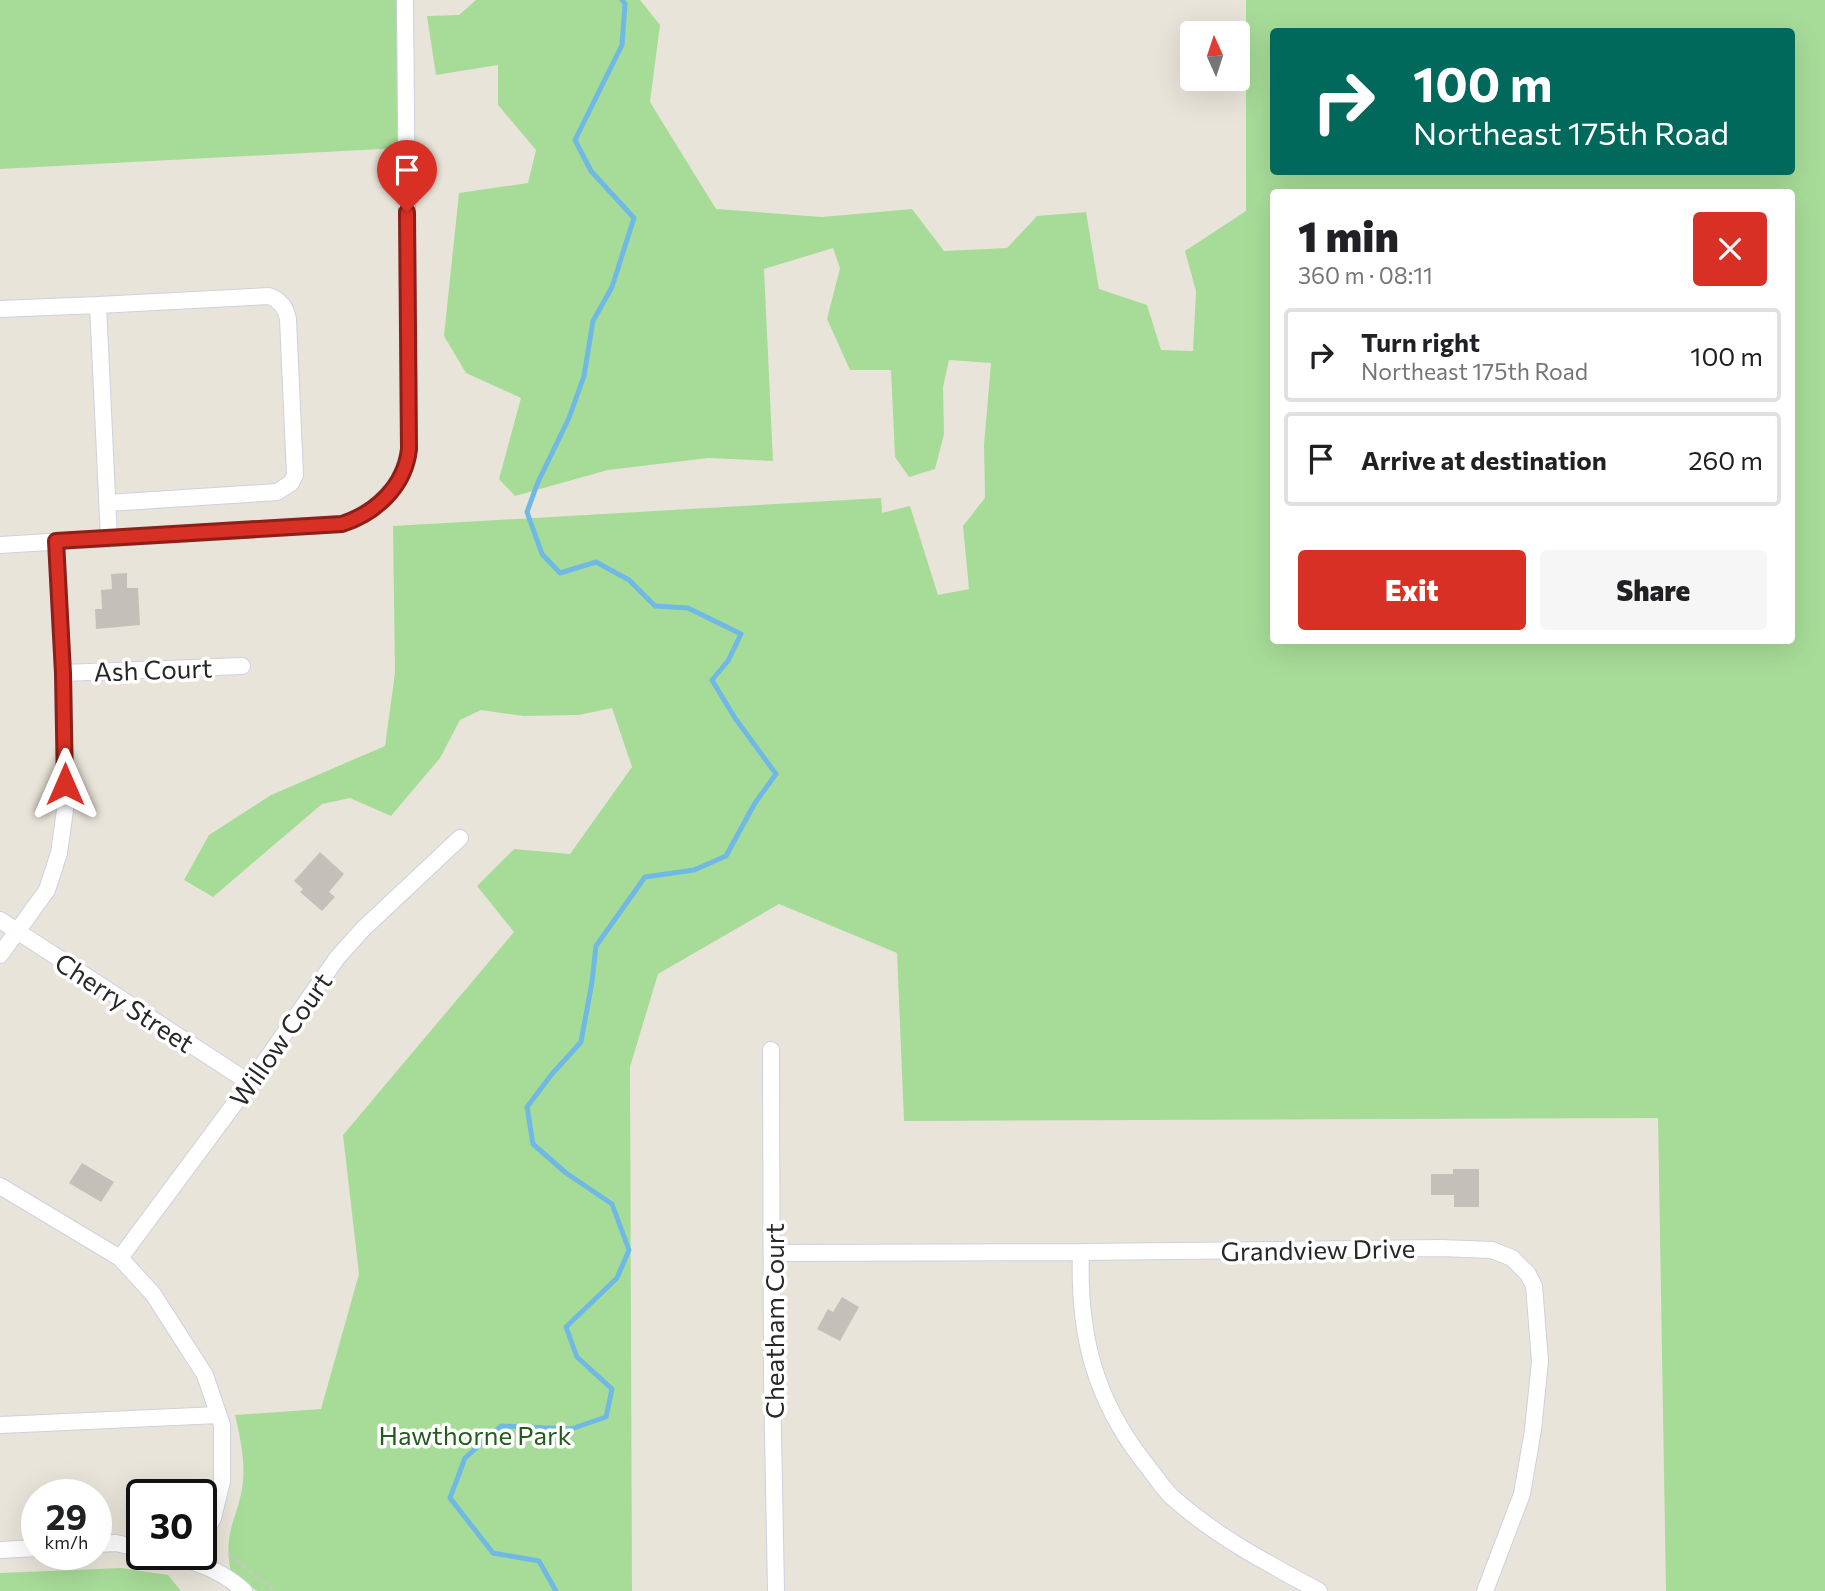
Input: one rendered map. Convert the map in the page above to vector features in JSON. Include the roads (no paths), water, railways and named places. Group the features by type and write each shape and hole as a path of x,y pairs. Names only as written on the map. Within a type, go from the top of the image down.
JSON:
{"street":[{"path":"0,545 342,524 358,519 388,496 402,475 409,449 405,0"},
{"path":"0,309 269,296 284,307 288,318 295,475 291,483 276,492 108,503"},
{"path":"98,305 109,538"},
{"path":"0,955 47,890 59,853 65,810 63,673 56,541"},
{"name":"Ash Court","path":"63,673 242,666"},
{"name":"Willow Court","path":"120,1258 250,1083 337,958 363,929 460,838"},
{"name":"Cherry Street","path":"0,920 250,1083"},
{"name":"Cheatham Court","path":"771,1050 776,1591"},
{"path":"0,1186 120,1258 153,1294 205,1375 219,1415 222,1425 222,1481 217,1502"},
{"name":"Grandview Drive","path":"773,1253 1441,1248 1492,1250 1512,1258 1528,1274 1534,1286 1540,1361 1533,1430 1522,1493 1485,1591"},
{"path":"1082,1252 1080,1290 1087,1346 1105,1401 1125,1438 1169,1494 1208,1526 1252,1555 1319,1591"},
{"path":"0,1425 219,1415"},
{"path":"0,1550 21,1549"},
{"path":"215,1570 233,1580 244,1591"}],"waterway":[{"path":"556,1591 539,1561 493,1553 450,1498 465,1458 501,1426 571,1429 606,1417 612,1389 577,1357 566,1327 617,1278 629,1250 612,1204 566,1173 533,1144 527,1107 581,1042 596,946 645,877 694,870 726,856 755,803 776,774 735,718 712,680 728,661 741,634 688,608 655,606 629,580 596,562 560,573 542,554 527,512 538,482 569,418 584,376 593,321 612,287 634,218 591,171 575,140 622,45 625,4 622,0"}],"park label":[{"name":"Hawthorne Park","path":"475,1434"}]}
